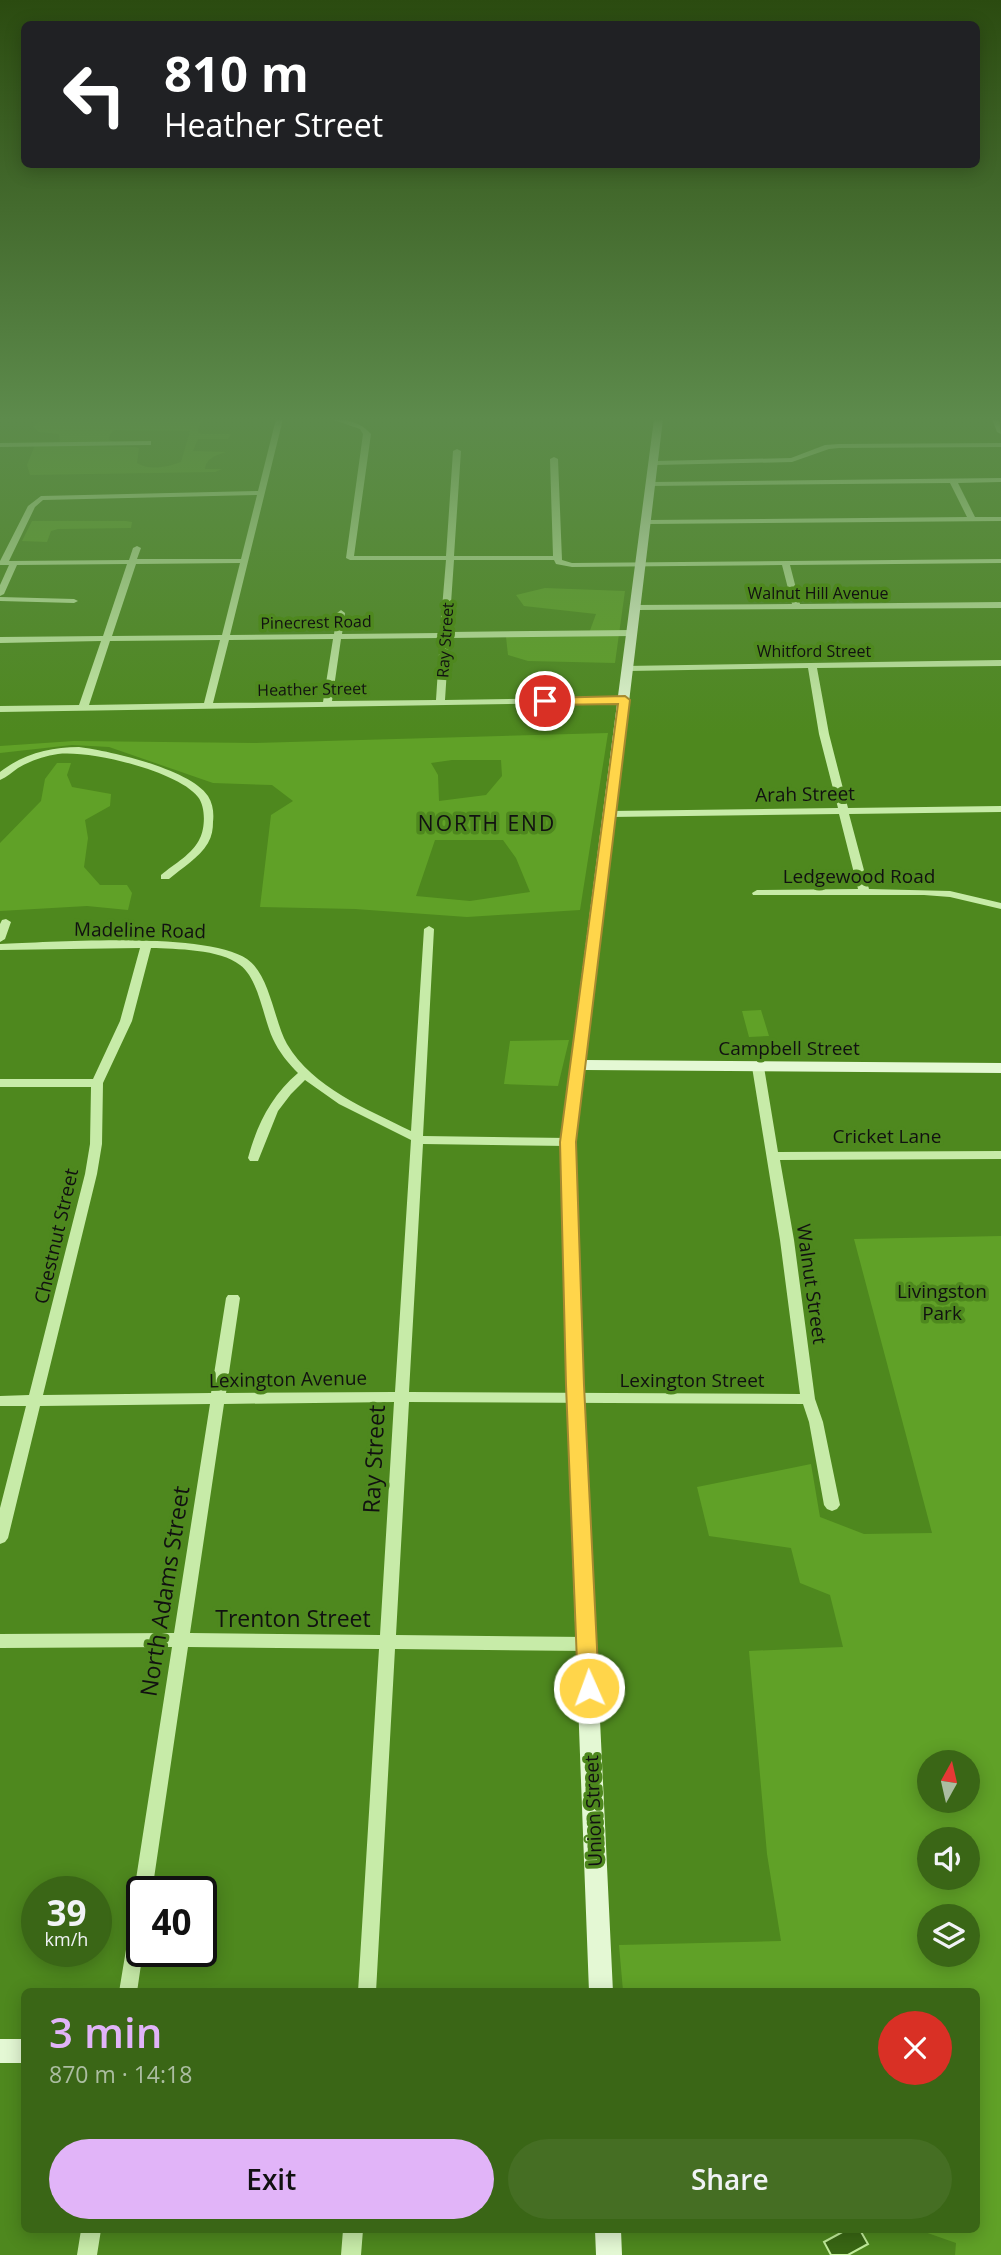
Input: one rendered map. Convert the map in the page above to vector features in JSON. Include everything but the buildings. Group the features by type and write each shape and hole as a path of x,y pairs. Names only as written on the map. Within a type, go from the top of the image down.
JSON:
{"street":[{"path":"22,524 2,563 244,561"},
{"path":"208,706 253,524"},
{"path":"355,524 350,558 557,558"},
{"name":"Ray Street","path":"440,702 452,524"},
{"path":"556,524 557,558 559,562 572,565 1001,561"},
{"name":"Union Street","path":"600,1988 568,1142 647,524"},
{"path":"83,708 137,548"},
{"path":"14,563 0,596 74,601"},
{"path":"785,563 797,607"},
{"name":"Walnut Hill Avenue","path":"636,607 1001,605"},
{"path":"327,704 341,613"},
{"name":"Pinecrest Road","path":"0,640 633,633"},
{"name":"Whitford Street","path":"628,668 1001,663"},
{"path":"812,665 824,734 864,891"},
{"name":"Heather Street","path":"0,709 625,700"},
{"path":"0,777 28,758 51,752 77,750 105,752 191,784 205,797 208,817 206,838 165,877"},
{"name":"Arah Street","path":"610,814 1001,808"},
{"name":"Ledgewood Road","path":"757,893 937,893 1001,906"},
{"path":"0,939 6,922"},
{"name":"Ray Street","path":"367,1988 429,929"},
{"name":"Madeline Road","path":"0,947 146,946 214,949 245,962 254,975 283,1049 306,1073 354,1105 418,1139 439,1142 568,1142"},
{"name":"Chestnut Street","path":"0,1538 91,1174 96,1144 97,1083 126,1021 146,946"},
{"name":"Campbell Street","path":"577,1065 1001,1068"},
{"name":"Walnut Street","path":"758,1067 774,1156 808,1399 816,1422 832,1505"},
{"path":"254,1158 269,1115 286,1089 306,1073"},
{"path":"0,1083 97,1083"},
{"name":"Cricket Lane","path":"774,1156 1001,1155"},
{"name":"North Adams Street","path":"145,1876 233,1298"},
{"name":"Lexington Avenue","path":"0,1401 576,1398"},
{"name":"Lexington Street","path":"576,1398 808,1399"},
{"name":"Trenton Street","path":"0,1641 587,1644"},
{"path":"129,1988 132,1967"},
{"path":"0,2052 21,2051"},
{"path":"87,2255 91,2233"},
{"path":"351,2255 353,2233"},
{"path":"608,2233 609,2255"}],"green space":[{"path":"30,524 132,524 131,528 58,529 51,531 47,542 22,541"},
{"path":"545,588 625,591 615,663 528,661 508,655 506,637 588,636 596,614 524,606 516,595"},
{"path":"608,733 580,910 467,917 355,909 260,907 271,815 293,801 272,785 213,783 109,747 72,745 0,753 0,746 74,741 255,743","holes":["501,760 502,776 486,795 439,801 438,775 431,763","435,840 503,840 516,858 530,892 470,901 416,896"]},
{"path":"57,763 71,763 67,775 72,787 111,794 110,806 85,820 88,838 84,867 100,885 127,885 132,893 128,910 87,906 0,911 0,843 41,801 45,779"},
{"path":"761,1010 769,1036 749,1037 742,1011"},
{"path":"569,1040 558,1086 504,1084 510,1041"},
{"name":"Livingston Park","path":"1001,1236 1001,2255 955,2255 956,2243 928,2233 980,2233 980,1988 623,1988 619,1945 781,1941 767,1854 749,1651 843,1647 830,1595 800,1583 791,1548 709,1536 697,1487 811,1464 820,1517 864,1534 932,1533 854,1239"}],"shaded area":[{"path":"840,2233 862,2233 868,2244 848,2255 831,2255 824,2242"}],"district":[{"name":"NORTH END","path":"487,823"}],"route":[{"path":"545,701 625,700 568,1142 575,1385 589,1688"}]}
